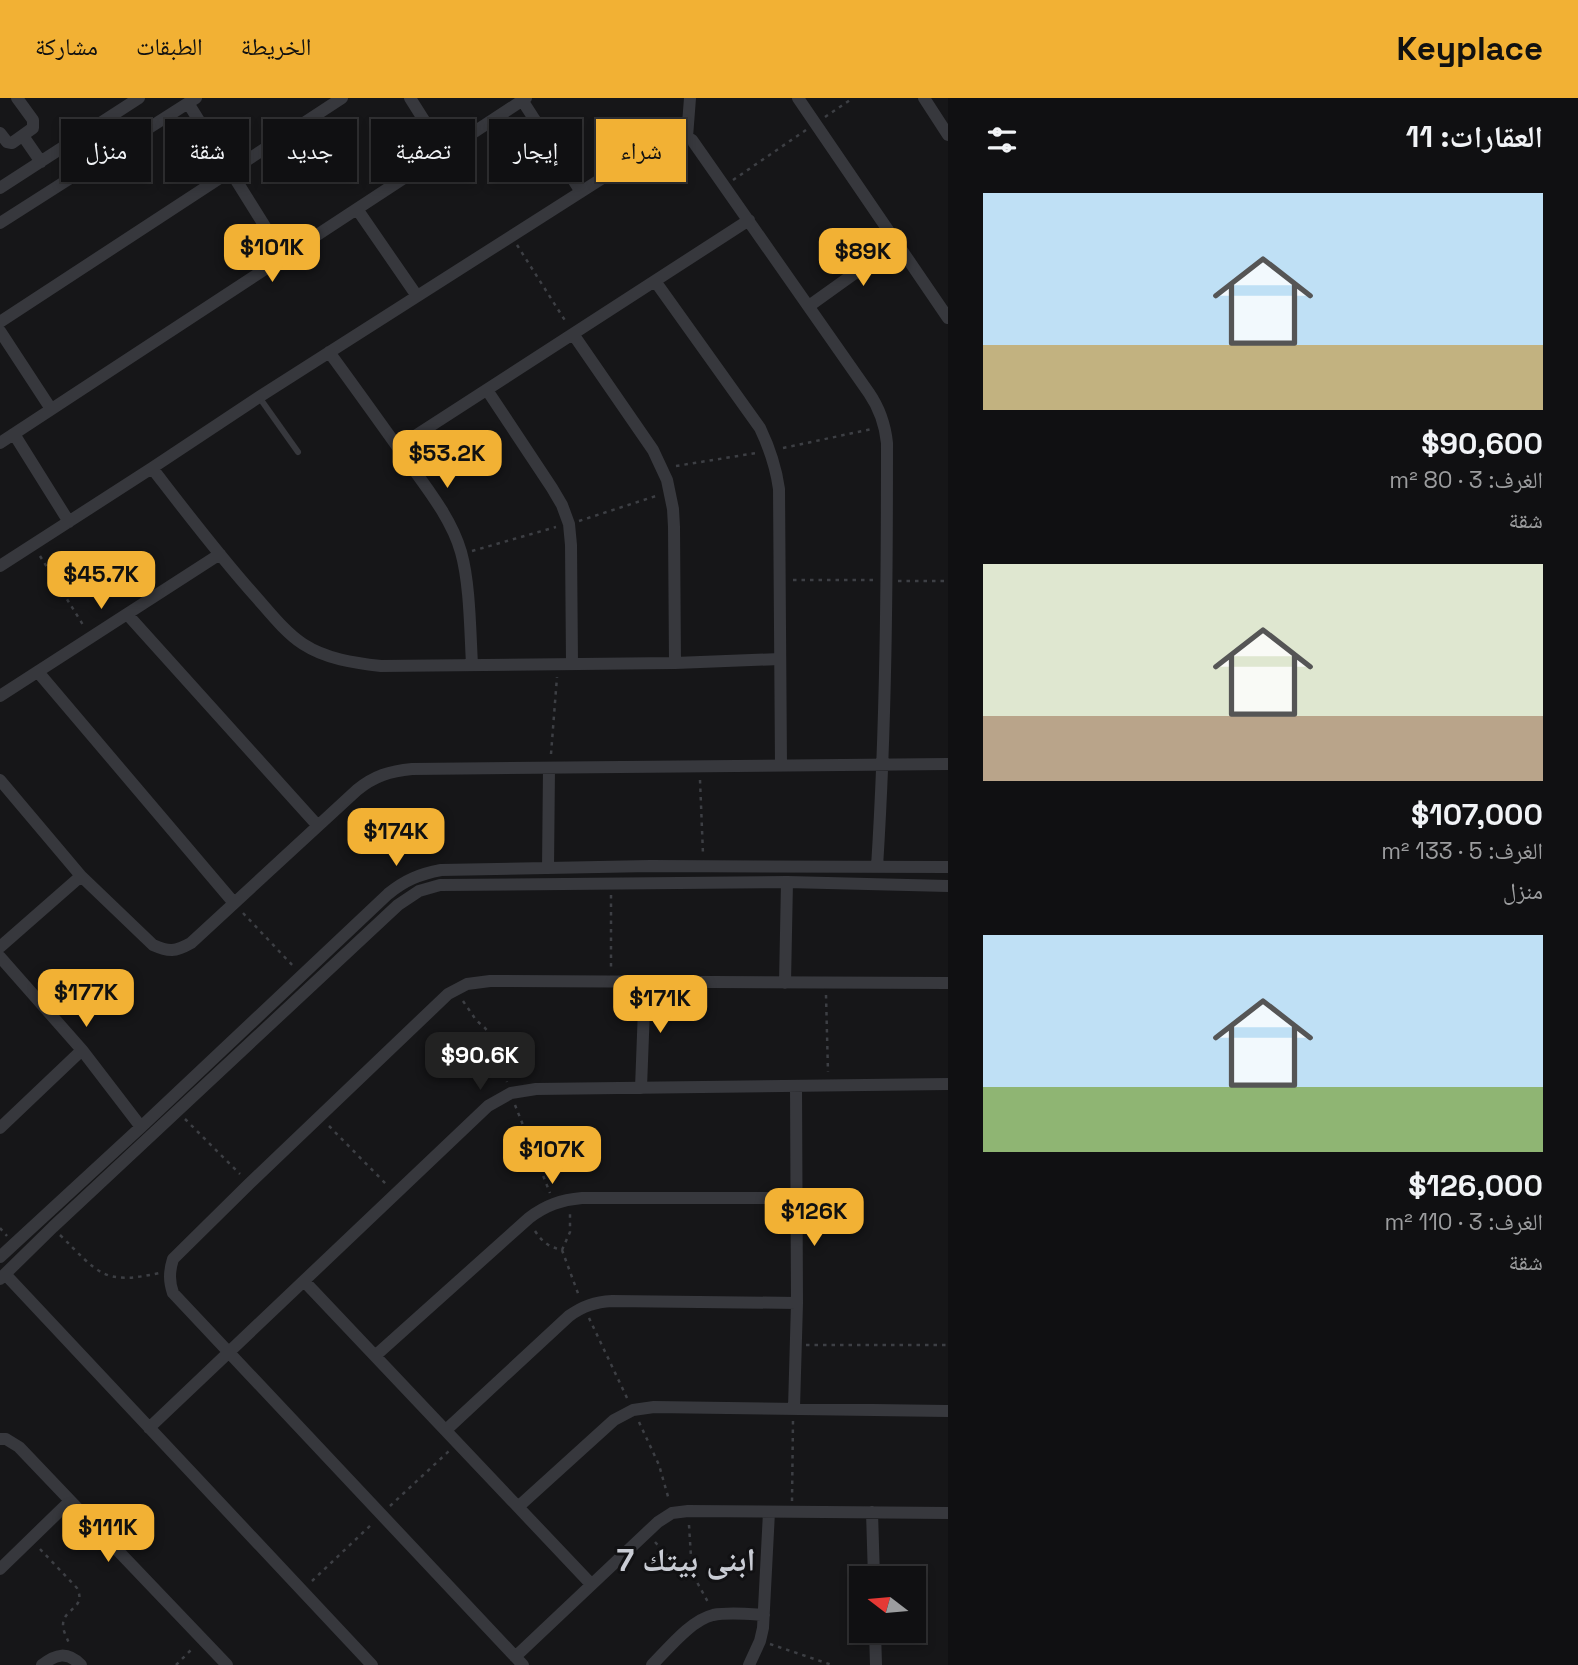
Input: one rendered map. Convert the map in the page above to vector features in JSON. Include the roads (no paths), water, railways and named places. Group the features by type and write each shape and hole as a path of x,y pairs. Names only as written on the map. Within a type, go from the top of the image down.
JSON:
{"street":[{"path":"0,133 9,143 33,128 34,123 17,98"},
{"path":"0,188 139,98"},
{"path":"249,159 342,98"},
{"path":"410,98 423,119"},
{"path":"687,137 690,98"},
{"path":"798,98 948,318"},
{"path":"924,98 948,135"},
{"path":"475,131 524,99 581,192"},
{"path":"0,223 192,101 202,119"},
{"path":"0,566 329,352 667,138 677,134 687,137 692,140 725,186 876,404 885,427 887,581 884,764 877,867"},
{"path":"23,136 41,162"},
{"path":"0,322 213,182"},
{"path":"237,182 284,257"},
{"path":"0,443 398,182"},
{"path":"357,209 417,296"},
{"path":"398,447 749,220"},
{"path":"809,306 897,243"},
{"path":"655,281 760,428 771,450 776,469 779,489 781,765"},
{"path":"0,331 51,409"},
{"path":"573,334 653,450 667,480 674,527 675,663"},
{"path":"329,352 447,519 459,546 466,577 472,664"},
{"path":"487,390 552,488 569,524 572,663"},
{"path":"14,434 69,522"},
{"path":"152,468 281,625 303,644 328,656 381,666 675,663 780,659"},
{"path":"0,696 220,554"},
{"path":"127,614 318,826"},
{"path":"38,672 234,903"},
{"path":"0,780 81,876 153,945 165,950 179,950 191,943 357,790 383,774 412,769 948,764"},
{"path":"548,867 550,768"},
{"path":"650,866 651,883"},
{"path":"0,1257 388,894 408,879 441,870 548,867 948,867"},
{"path":"0,947 81,876"},
{"path":"785,982 787,882"},
{"path":"372,1665 2,1276 398,905 419,891 440,885 611,883 787,882 948,886"},
{"path":"0,957 82,1050 141,1127"},
{"path":"641,1088 645,982"},
{"path":"948,983 467,984 457,988 441,1001 249,1184 181,1250 173,1259 169,1270 173,1293 519,1661 591,1584 672,1513 948,1513"},
{"path":"0,1128 82,1050"},
{"path":"149,1428 488,1107 511,1093 536,1089 948,1084"},
{"path":"794,1408 797,1303 796,1086"},
{"path":"375,1356 529,1218 554,1203 567,1199 797,1198"},
{"path":"304,1281 591,1584"},
{"path":"446,1430 569,1316 592,1303 797,1303"},
{"path":"518,1507 614,1420 633,1410 653,1407 948,1411"},
{"path":"0,1439 6,1439 19,1447 227,1665"},
{"path":"0,1569 70,1501"},
{"path":"749,1665 760,1641 764,1615 769,1511"},
{"path":"872,1513 874,1566"},
{"path":"652,1665 699,1621 712,1615 764,1615"},
{"path":"875,1643 876,1665"},
{"path":"42,1665 52,1657 64,1655 78,1662"}],"lane":[{"path":"259,397 298,452"}],"district":[{"name":"ابنى بيتك 7","path":"686,1560"}]}
